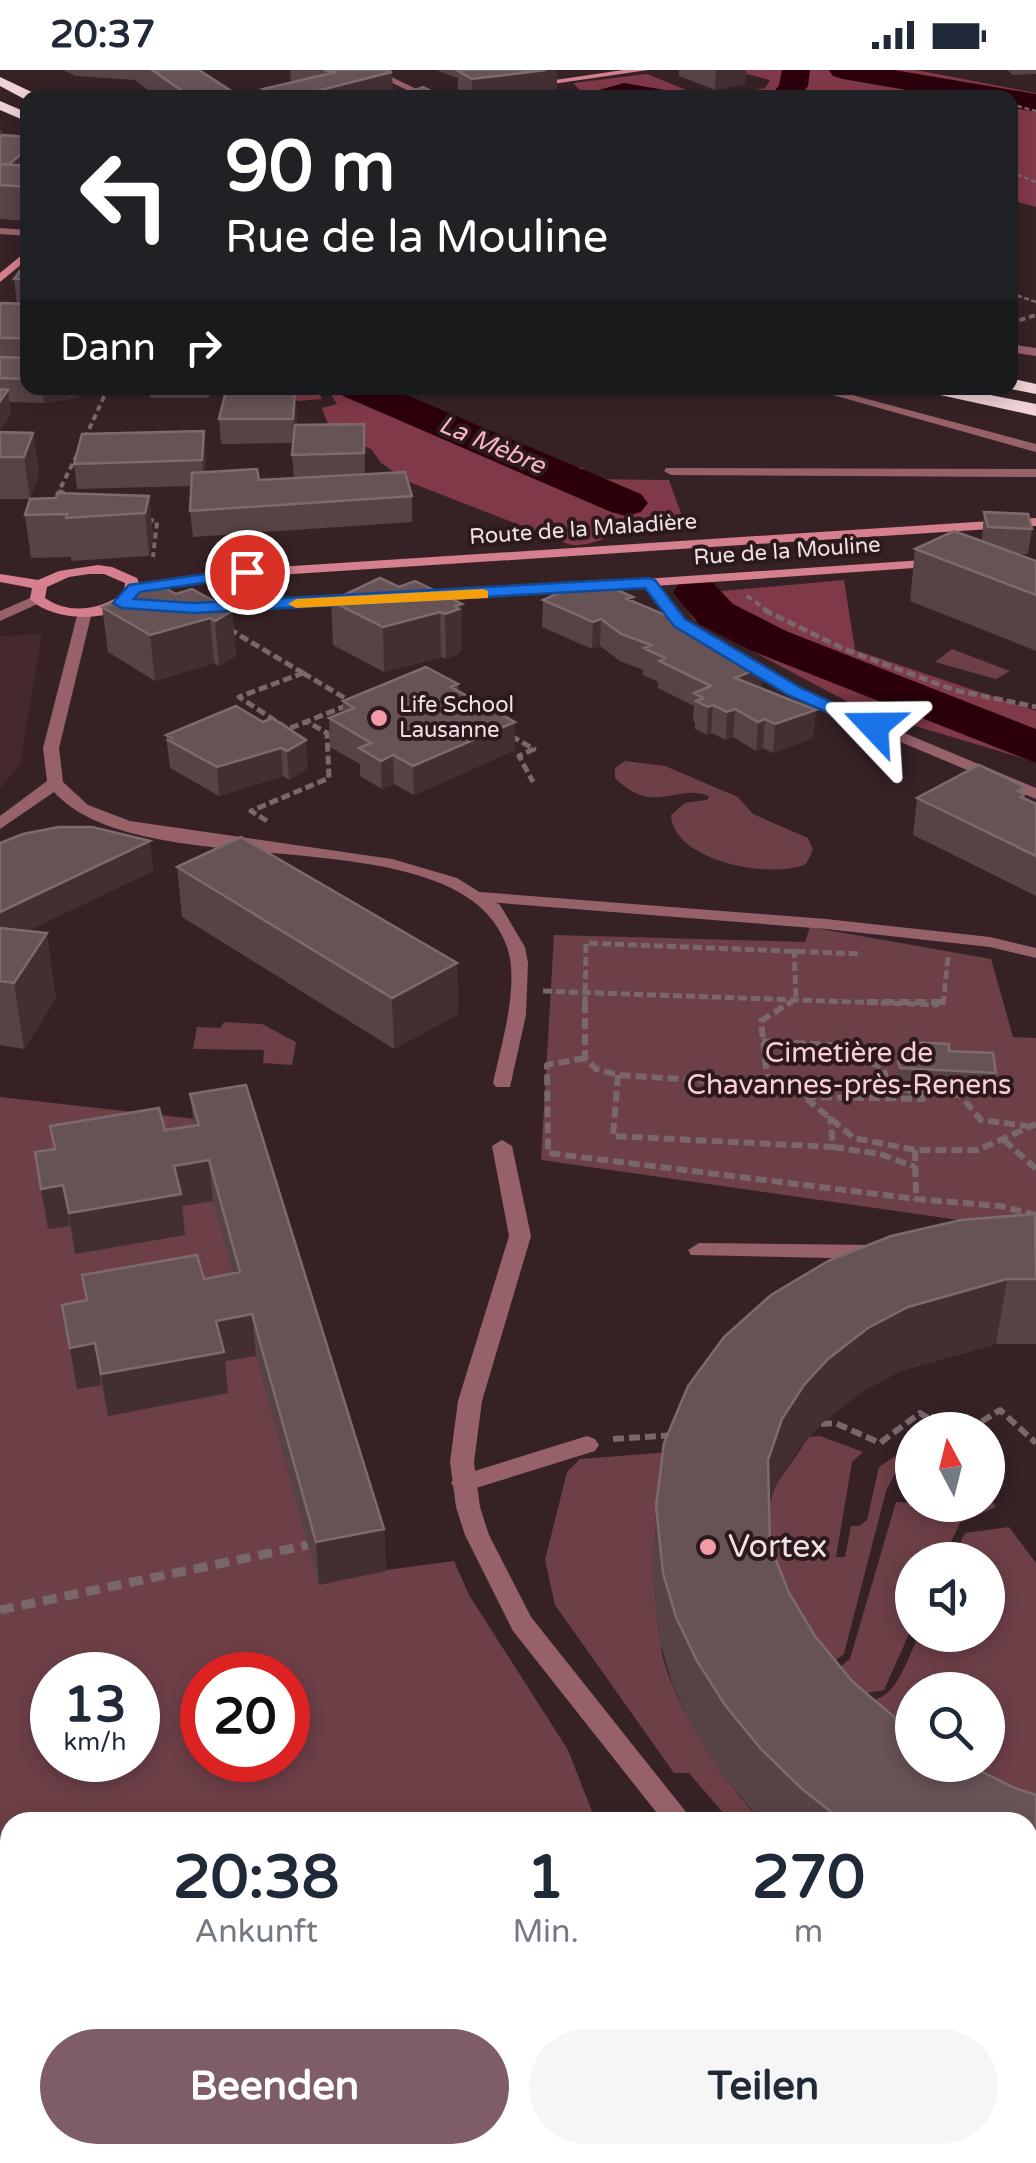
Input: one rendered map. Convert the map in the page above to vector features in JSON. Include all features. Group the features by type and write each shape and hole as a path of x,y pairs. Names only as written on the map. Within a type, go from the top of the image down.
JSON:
{"highway":[{"path":"964,395 1036,410"}],"main road":[{"path":"527,85 644,70"},
{"path":"0,279 20,260"},
{"name":"Route de la Maladière","path":"135,588 247,572 1036,522"},
{"name":"Rue de la Mouline","path":"413,598 954,562"},
{"path":"38,592 60,574 96,569 126,576 135,588 122,603"},
{"path":"0,578 38,592 58,610 85,612 122,603 148,608"},
{"path":"189,608 375,600"}],"street":[{"path":"370,70 416,90"},
{"path":"840,395 1036,448"},
{"path":"672,471 1036,473"},
{"path":"649,583 680,622 794,692 1036,794"},
{"path":"0,617 38,592"},
{"path":"85,612 52,748 55,783 82,809 140,830 384,862 439,875 480,897 502,918 516,945 517,989 503,1082"},
{"path":"0,824 55,783"},
{"path":"480,897 948,936 1036,953"},
{"path":"502,1146 520,1236 470,1401 463,1442 464,1483 477,1535 522,1624 672,1812"},
{"path":"699,1250 897,1252"},
{"path":"464,1483 587,1445"}],"path":[{"path":"75,496 58,491 105,395"},
{"path":"140,517 156,522 153,556"},
{"path":"729,577 755,605 844,649 954,690 1036,707"},
{"path":"189,608 362,708"},
{"path":"303,674 239,697 288,728 352,703"},
{"path":"277,827 251,811 329,778 327,733 306,721"},
{"path":"504,732 534,749 519,756 533,782"},
{"path":"792,921 796,999"},
{"path":"517,989 943,1004 948,936"},
{"path":"871,954 586,943 584,1058 596,1069 618,1075 791,1086 854,1138 914,1150 978,1150 1027,1126"},
{"path":"929,957 948,958"},
{"path":"768,1085 761,1022 796,999"},
{"path":"762,1041 830,1045 883,1068 888,1084 918,1093 960,1095 970,1114 986,1124 1036,1124"},
{"path":"584,1058 547,1065 548,1153 828,1191 1000,1206 1036,1215"},
{"path":"618,1075 613,1136 832,1147 880,1154 915,1167"},
{"path":"804,1096 923,1099 918,1093"},
{"path":"830,1116 832,1147"},
{"path":"1004,1140 1036,1168"},
{"path":"914,1150 916,1198"},
{"path":"1005,1415 1036,1443"},
{"path":"821,1424 835,1423 880,1443 895,1432"},
{"path":"587,1445 620,1437 677,1434"},
{"path":"0,1610 308,1546"}],"shaded area":[{"path":"916,70 1036,93 1036,207 1018,202 1018,90 755,90 765,88 770,80 739,72"},
{"path":"647,74 687,90 580,90 573,83"},
{"path":"282,395 320,395 322,399 299,401"},
{"path":"331,395 382,398 397,406 422,403 431,411 427,416 455,424 455,429 496,445 513,443 561,465 583,468 582,479 669,480 684,522 571,545 409,482 381,463 371,449 331,432 322,408 337,404"},
{"path":"844,580 855,650 1036,711 1036,762 865,711 694,620 678,595"},
{"path":"42,634 20,764 0,789 0,636"}],"green space":[{"path":"952,649 1010,671 996,679 935,662"},
{"path":"625,761 665,766 738,797 753,814 808,838 813,850 806,864 770,870 726,863 705,855 676,831 671,815 685,803 707,800 709,796 642,795 615,778 615,768"},
{"name":"Cimetière de Chavannes-près-Renens","path":"810,927 991,959 1013,1037 1036,1038 1036,1231 541,1160 554,935 805,942"},
{"path":"224,1022 262,1024 296,1042 292,1065 263,1063 264,1050 193,1049 197,1027 220,1028"},
{"path":"0,1097 249,1125 386,1570 454,1561 469,1595 568,1750 592,1812 0,1812"},
{"path":"820,1436 863,1452 852,1462 836,1557 845,1557 851,1526 867,1520 879,1467 895,1456 895,1473 886,1491 844,1654 836,1660 786,1666 762,1525 776,1485 809,1437"},
{"path":"684,1451 663,1590 663,1656 698,1734 753,1812 722,1812 689,1773 674,1773 555,1605 545,1560 567,1472 580,1459"},
{"path":"895,1505 895,1522 962,1522 951,1542 895,1542 895,1652 901,1652 884,1690 807,1703 790,1673 841,1666 850,1659"},
{"path":"1009,1527 1036,1563 1036,1812 928,1812 811,1708 872,1701 895,1683 895,1782 1005,1782 1005,1672 901,1672 911,1652 1005,1652 1005,1542 961,1542 965,1533"}],"building":[{"path":"152,70 199,70 230,90 181,90"},
{"path":"324,70 392,72 321,90 263,89 336,72"},
{"path":"546,70 472,79 458,71"},
{"path":"20,136 20,155 8,165 0,164 0,137"},
{"path":"0,164 20,165 20,186 0,185"},
{"path":"0,303 20,304 20,338 0,338"},
{"path":"0,357 20,358 20,379 0,378"},
{"path":"225,395 295,395 293,419 219,419"},
{"path":"364,424 364,453 292,455 295,425"},
{"path":"204,431 202,460 74,464 82,434"},
{"path":"0,432 33,433 24,457 0,457"},
{"path":"257,469 259,480 405,472 412,496 190,511 192,473"},
{"path":"57,493 149,496 145,513 66,518 67,514 25,515 30,499 56,498"},
{"path":"984,512 1028,514 1032,529 988,527"},
{"path":"954,531 1036,561 1036,595 915,549"},
{"path":"380,578 399,587 415,581 462,604 445,614 383,627 331,601"},
{"path":"580,583 611,587 633,597 627,599 687,624 683,626 699,634 694,637 763,666 735,678 816,710 775,724 765,719 758,722 735,709 727,712 696,701 703,698 694,693 711,686 659,661 665,658 644,648 651,645 621,634 601,619 593,622 543,600"},
{"path":"159,585 176,594 192,589 232,611 215,621 210,618 150,635 102,607"},
{"path":"426,667 458,684 451,687 515,722 413,766 393,755 381,761 359,748 371,743 329,718 354,708 343,701"},
{"path":"236,706 263,722 272,718 306,740 287,751 281,748 217,767 168,740 172,738 166,735"},
{"path":"979,765 1025,787 1018,791 1025,794 1021,797 1036,804 1036,856 917,798"},
{"path":"59,827 92,827 150,841 0,912 0,843"},
{"path":"241,837 457,963 392,998 177,867"},
{"path":"0,928 47,933 14,983 0,981"},
{"path":"910,1042 949,1044 949,1051 993,1053 996,1073 900,1068 898,1062 912,1052"},
{"path":"246,1085 384,1529 316,1542 252,1314 216,1321 224,1352 101,1374 95,1343 70,1348 62,1305 87,1300 82,1275 197,1255 204,1279 240,1272 209,1160 174,1166 181,1194 69,1213 63,1185 41,1189 35,1152 55,1149 50,1126 159,1108 165,1130 199,1125 190,1094"},
{"path":"1035,1214 1036,1279 1007,1279 908,1307 868,1328 828,1359 804,1385 782,1419 768,1460 770,1545 789,1593 815,1636 853,1682 895,1718 895,1782 1003,1782 1036,1795 1036,1812 831,1812 760,1748 725,1705 697,1661 676,1617 663,1573 656,1506 664,1443 688,1386 724,1337 771,1295 828,1261 891,1236 961,1220"}],"waterway":[{"name":"La Mèbre","path":"790,90 796,70"},
{"name":"La Mèbre","path":"843,70 960,90"},
{"name":"La Mèbre","path":"1018,100 1036,103"},
{"name":"La Mèbre","path":"373,395 626,503"},
{"name":"La Mèbre","path":"696,593 716,614 769,641 1036,747"}],"slow traffic":[{"path":"296,604 483,594"}],"place":[{"name":"Life School Lausanne","path":"379,718"},
{"name":"Vortex","path":"708,1547"}],"route":[{"path":"247,572 135,588 122,603 148,608 194,608 432,598 649,583 680,622 794,692 874,726"}]}
